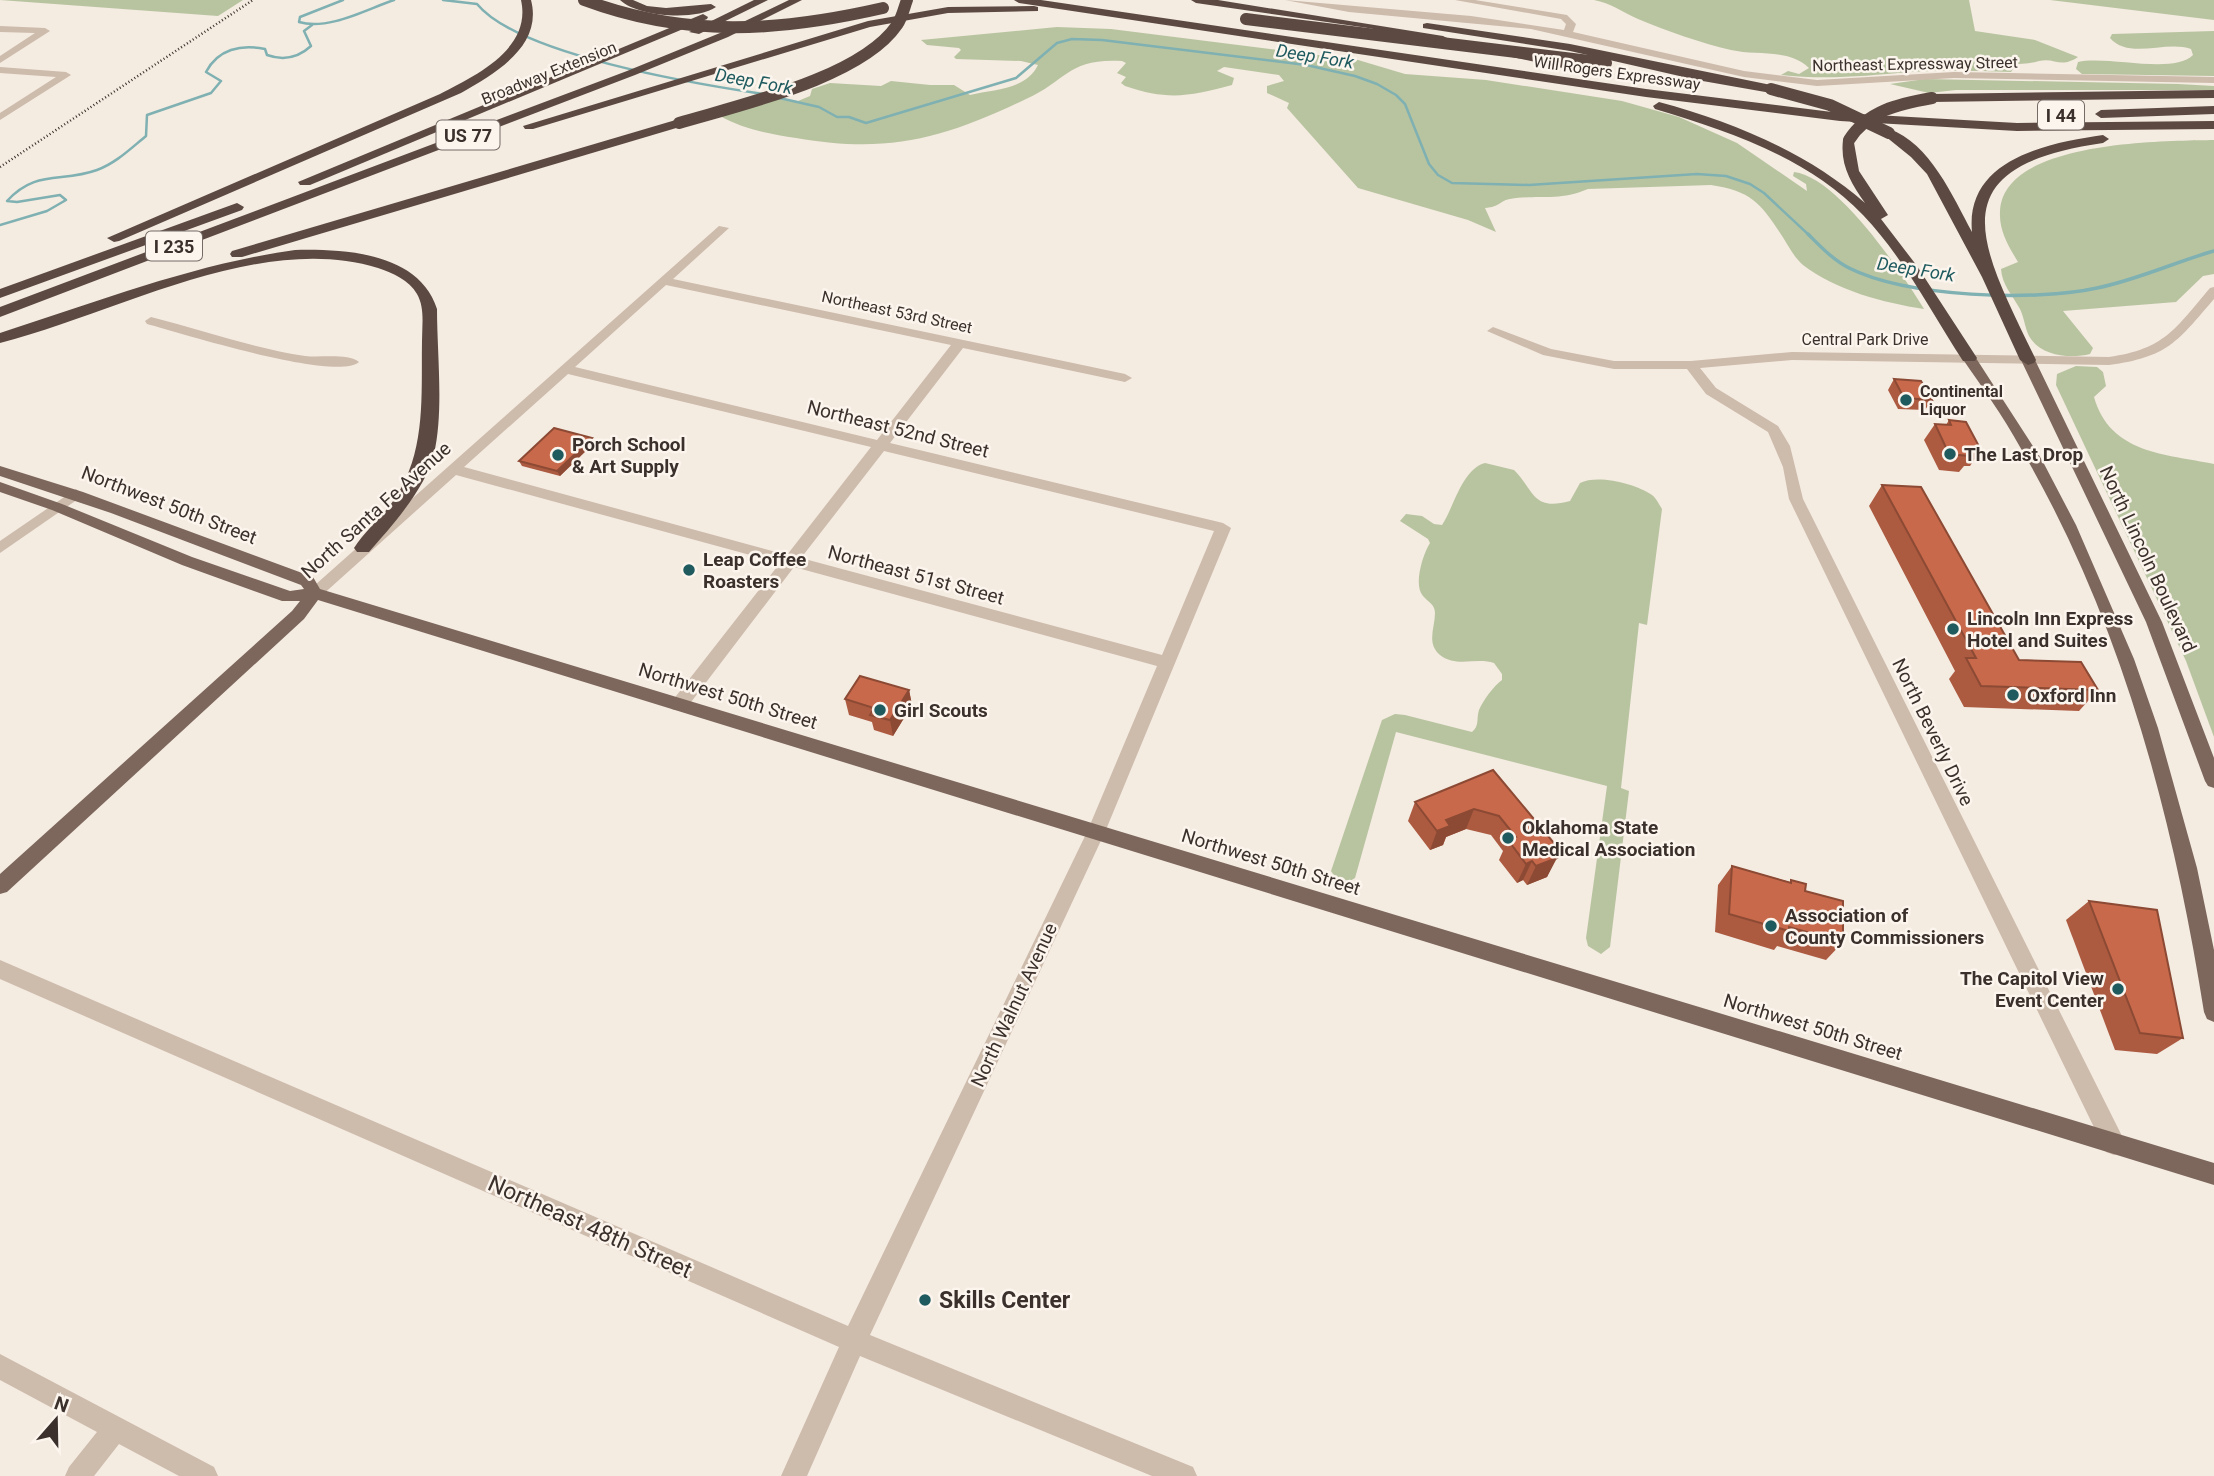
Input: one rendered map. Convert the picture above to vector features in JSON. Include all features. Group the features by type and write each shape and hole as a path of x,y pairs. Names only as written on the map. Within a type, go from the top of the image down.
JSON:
{"highway":[{"path":"584,0 642,19 720,27 797,24 916,0"},
{"path":"625,0 640,8 663,11 731,3"},
{"name":"Broadway Extension","path":"305,182 491,115 566,79 664,45 762,0"},
{"name":"Broadway Extension","path":"348,181 685,51 797,0"},
{"path":"0,337 273,242 533,168 793,87 857,60 875,48 900,24 908,0 883,8"},
{"name":"Will Rogers Expressway","path":"1019,0 1702,93 1838,106 1954,113 2070,115 2214,110"},
{"name":"Will Rogers Expressway","path":"1066,0 1100,9 1538,77 1700,101 1840,117 2017,127 2159,128 2214,125"},
{"path":"1196,0 1428,36 1702,93"},
{"path":"0,287 444,97 475,80 501,61 520,41 530,17 528,2"},
{"path":"566,79 731,3"},
{"path":"348,181 868,24 931,12 1003,8 1183,12"},
{"path":"1197,13 1711,78 1771,89 1830,105 1889,133 1916,154 1933,172 1989,277 2028,360"},
{"path":"1292,13 1446,28 1523,39 1654,64 1711,78"},
{"path":"1538,77 1661,106 1750,137 1797,160 1859,205 1888,234 1969,358"},
{"path":"1888,234 1883,219 1849,163 1849,140 1859,125 1876,113 1905,102 1932,97 2214,94"},
{"path":"1989,277 1978,218 1982,195 1997,176 2024,158 2050,149 2159,128"},
{"name":"I 235","path":"0,312 348,181"},
{"name":"I 235","path":"0,294 305,182"},
{"path":"0,337 184,279 255,261 301,256 339,256 379,264 405,274 422,289 430,309 428,444 421,468 407,495 363,548"}],"main road":[{"path":"1969,358 2034,458 2089,568 2114,627 2148,720 2170,799 2214,1012"},
{"name":"North Lincoln Boulevard","path":"2028,360 2154,622 2190,710 2214,781"},
{"name":"Northwest 50th Street","path":"0,471 76,494 215,549 307,581 314,593"},
{"name":"Northwest 50th Street","path":"0,486 187,561 288,597 314,593 2214,1174"},
{"name":"North Santa Fe Avenue","path":"0,886 298,615 314,593"}],"street":[{"name":"Northeast Expressway Street","path":"1289,0 1487,19 1568,33 1701,66 1814,83 1860,83 1954,75 2214,80"},
{"path":"1459,0 1564,17 1571,24 1568,33"},
{"path":"0,29 45,31 0,60"},
{"path":"0,70 66,75 0,117"},
{"name":"North Santa Fe Avenue","path":"314,593 723,228"},
{"name":"Northeast 53rd Street","path":"663,281 1125,378"},
{"name":"Central Park Drive","path":"1493,331 1548,352 1614,365 1691,365 1792,356 2109,361 2152,354 2174,340 2214,290"},
{"path":"151,321 295,357 330,364 352,362"},
{"path":"679,705 960,343"},
{"name":"North Beverly Drive","path":"1691,365 1711,391 1773,429 1783,446 1796,499 2114,1144"},
{"name":"Northeast 52nd Street","path":"565,369 1223,528"},
{"name":"Northeast 51st Street","path":"452,469 1168,663"},
{"path":"0,548 76,494"},
{"name":"North Walnut Avenue","path":"794,1476 854,1342 1096,832 1223,528"},
{"name":"Northeast 48th Street","path":"0,969 854,1342 1184,1476"},
{"path":"0,1366 205,1476"},
{"path":"78,1476 115,1429"}],"green space":[{"path":"0,0 243,0 218,16"},
{"path":"1594,0 1969,0 1975,31 2035,40 2078,57 2067,62 2045,60 2011,64 2008,66 2013,69 2011,72 1922,71 1829,77 1781,75 1788,71 1799,74 1809,68 1782,55 1741,52 1696,40"},
{"path":"2050,0 2214,0 2214,20"},
{"path":"1057,27 1111,29 1358,60 1405,74 1486,80 1622,101 1679,117 1737,143 1807,191 1806,184 1793,176 1794,172 1811,178 1830,190 1885,251 1924,309 1861,294 1816,274 1803,265 1755,202 1737,191 1711,185 1588,189 1558,197 1510,199 1485,208 1496,232 1468,220 1358,188 1287,108 1289,103 1267,93 1267,86 1284,81 1279,75 1224,67 1217,71 1234,78 1232,85 1191,94 1167,95 1141,91 1121,83 1126,77 1117,73 1126,63 1122,61 1090,63 1070,72 1040,92 996,113 941,133 887,143 829,143 766,133 720,116 778,98 798,101 810,96 812,89 830,83 881,86 891,81 954,85 970,95 1009,87 1026,79 1038,65 1021,61 956,59 954,57 961,50 959,48 927,45 921,40"},
{"path":"2214,31 2214,76 2082,74 2076,69 2078,62 2171,64 2184,61 2193,55 2191,49 2181,47 2127,48 2110,38 2112,34"},
{"path":"1925,79 2178,84 2214,86 2214,90 1956,90 1929,93 1890,84"},
{"path":"2214,140 2214,274 2203,276 2176,302 2063,311 2093,348 2090,354 2065,356 2048,352 2034,343 2002,275 2001,269 2018,262 2005,238 2000,219 2008,188 2027,171 2056,158 2089,149 2125,144"},
{"path":"2076,366 2097,367 2103,372 2106,386 2094,397 2102,416 2126,441 2159,453 2214,464 2214,737 2186,661 2056,385 2057,374"},
{"path":"1485,463 1514,470 1536,497 1548,503 1570,501 1580,483 1606,480 1645,491 1653,496 1662,509 1647,625 1639,623 1621,788 1629,791 1610,947 1601,954 1588,946 1586,938 1607,786 1396,732 1355,878 1350,881 1341,880 1331,871 1382,720 1395,714 1405,715 1472,732 1483,702 1502,680 1502,674 1494,663 1453,661 1446,659 1436,650 1432,640 1435,610 1423,596 1419,585 1422,562 1430,543 1400,521 1406,514 1422,516 1434,524 1442,525 1464,481 1477,467"}],"building":[{"path":"1894,379 1921,381 1932,400 1904,398"},
{"path":"1949,420 1966,422 1981,450 1967,449 1970,456 1949,454 1935,424 1951,425"},
{"name":"Porch School & Art Supply","path":"554,428 592,438 557,471 519,461"},
{"path":"1882,485 1921,487 2019,660 2081,662 2098,690 1981,686 1966,658 1976,658"},
{"path":"860,676 909,690 890,720 870,715 874,708 845,699"},
{"path":"1493,770 1559,849 1552,852 1557,858 1536,866 1532,861 1526,864 1508,840 1516,837 1499,816 1474,809 1446,820 1450,826 1437,831 1415,802"},
{"path":"1732,866 1791,883 1791,880 1806,884 1805,891 1843,901 1843,942 1789,927 1789,931 1729,914"},
{"path":"2089,901 2157,910 2183,1038 2140,1033"}],"waterway":[{"name":"Deep Fork","path":"343,0 300,17 299,22 322,24 335,21 394,0"},
{"name":"Deep Fork","path":"443,0 477,4 499,22 530,38 568,52 654,75 763,94"},
{"path":"0,225 47,211 66,200 60,195 17,202 7,201 28,184 49,178 84,174 104,167 146,136 147,115 211,93 221,81 206,72 224,53 247,47 265,49 267,55 273,57 296,56 311,46 304,31 312,25"},
{"name":"Deep Fork","path":"775,97 819,107 837,117 849,117 866,123 1016,78 1057,43 1072,39 1102,40 1306,65 1355,76 1396,95 1405,104 1429,164 1438,175 1452,183 1529,185 1697,174 1726,176 1750,184 1764,193 1810,236"},
{"name":"Deep Fork","path":"1810,236 1843,265 1874,278 1936,291 1971,294 2040,295 2097,288 2214,251"}],"railway":[{"path":"0,167 253,0"}],"place":[{"name":"Continental Liquor","path":"1906,400"},
{"name":"The Last Drop","path":"1950,454"},
{"name":"Porch School & Art Supply","path":"558,455"},
{"name":"Leap Coffee Roasters","path":"689,570"},
{"name":"Lincoln Inn Express Hotel and Suites","path":"1953,629"},
{"name":"Oxford Inn","path":"2013,695"},
{"name":"Girl Scouts","path":"880,710"},
{"name":"Oklahoma State Medical Association","path":"1508,838"},
{"name":"Association of County Commissioners","path":"1771,926"},
{"name":"The Capitol View Event Center","path":"2118,989"},
{"name":"Skills Center","path":"925,1300"}]}
